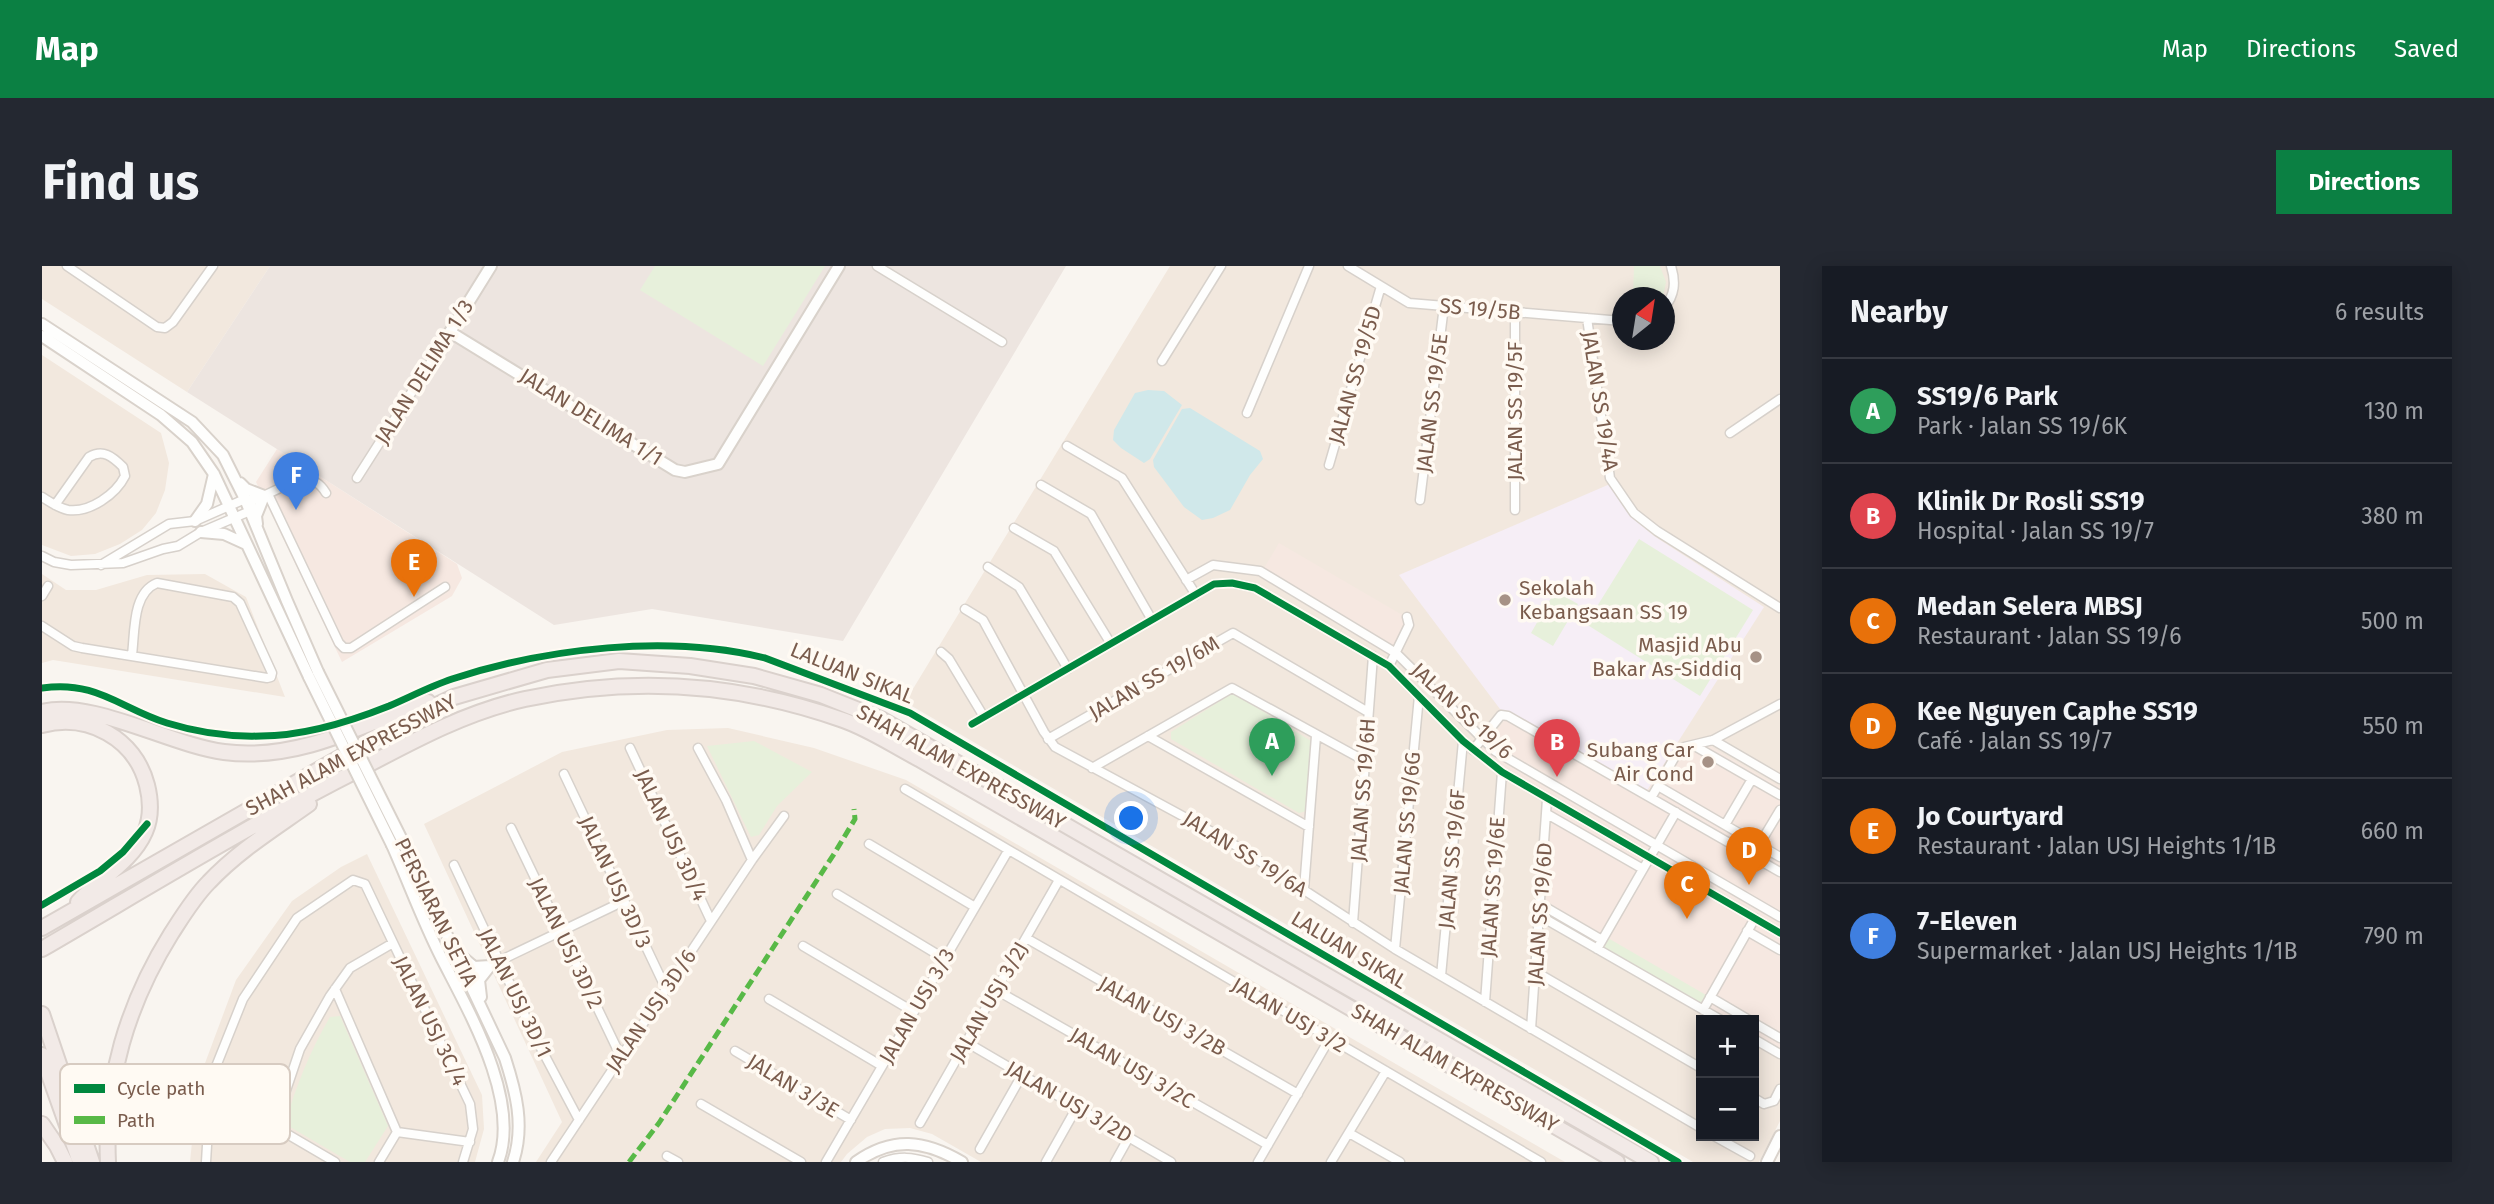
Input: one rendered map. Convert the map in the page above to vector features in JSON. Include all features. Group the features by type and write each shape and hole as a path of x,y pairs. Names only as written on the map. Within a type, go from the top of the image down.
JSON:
{"highway":[{"name":"SHAH ALAM EXPRESSWAY","path":"42,928 330,762 409,718 454,697 547,670 619,662 690,666 754,676 821,695 881,719 1651,1162"},
{"name":"SHAH ALAM EXPRESSWAY","path":"42,949 305,797 456,720 524,699 606,686 674,684 759,695 845,720 919,758 1617,1162"},
{"path":"42,712 90,712 186,745 225,752 265,753 315,744 415,705 454,697"},
{"path":"42,726 78,722 108,731 130,750 143,771 151,804 145,832 130,855 90,889 68,913"},
{"path":"117,1064 131,1012 150,967 179,921 207,884 241,851 350,774"},
{"path":"42,1014 60,1067"},
{"path":"42,1055 60,1106"},
{"path":"42,1124 65,1162"},
{"path":"74,1144 80,1162"},
{"path":"86,1144 92,1162"},
{"path":"107,1144 108,1162"}],"main road":[{"name":"JALAN DELIMA 1/3","path":"450,331 491,266"},
{"name":"JALAN DELIMA 1/1","path":"450,331 676,470 685,472 718,464 839,266"},
{"path":"42,324 192,422 223,455 235,479 258,497"},
{"path":"42,336 161,415 192,442 214,474 246,544 314,674"},
{"path":"195,521 207,504 214,474"},
{"path":"235,479 258,497"},
{"path":"258,497 250,511 314,674"},
{"path":"257,531 258,497"},
{"path":"201,532 224,534 246,544"},
{"name":"PERSIARAN SETIA","path":"314,674 397,843 455,950 505,1058 516,1090 520,1127 513,1162"},
{"name":"PERSIARAN SETIA","path":"397,843 442,958 488,1056 502,1108 498,1162"},
{"path":"455,950 474,967 495,963"},
{"path":"484,1011 479,980 495,963"},
{"path":"1767,1162 1780,1136"},
{"path":"856,1162 895,1143 921,1144 962,1162"}],"street":[{"path":"67,266 157,327 165,328 173,322 209,268"},
{"path":"877,266 1002,342"},
{"path":"1163,361 1221,266"},
{"path":"1247,413 1309,266"},
{"name":"SS 19/5B","path":"1348,266 1409,303 1612,320"},
{"path":"1671,266 1674,287"},
{"name":"JALAN SS 19/5D","path":"1329,465 1381,286"},
{"name":"JALAN SS 19/5E","path":"1420,500 1444,306"},
{"name":"JALAN SS 19/5F","path":"1515,312 1515,510"},
{"name":"JALAN SS 19/4A","path":"1587,318 1610,478 1634,513 1657,531 1780,608"},
{"name":"JALAN DELIMA 1/3","path":"357,478 450,331"},
{"path":"1730,433 1780,399"},
{"path":"1068,446 1122,478 1196,594"},
{"path":"42,497 55,505 69,510 80,509 112,495 125,476 123,467 105,453 96,453 89,457 55,505"},
{"path":"101,565 169,524 195,521 302,478 321,485 326,493"},
{"path":"1041,485 1091,514 1152,620"},
{"path":"258,497 344,648 351,649 445,587"},
{"path":"42,556 54,562 71,565 123,563 178,546 201,532 250,511"},
{"path":"1014,528 1054,551 1111,644"},
{"path":"1186,580 1213,565 1260,571 1396,653 1495,751 1780,917"},
{"path":"988,567 1019,587 1068,669"},
{"path":"42,626 73,646 267,678 271,677 272,673 240,603 224,594 156,583 147,587 140,596 132,655"},
{"name":"JALAN SS 19/6","path":"972,724 1214,584 1232,583 1255,588 1388,666 1463,741 1502,772 1780,933"},
{"path":"42,596 48,586"},
{"name":"JALAN SS 19/6A","path":"965,608 983,620 1048,739 1062,752 1227,840 1395,950 1696,1125"},
{"path":"1388,666 1409,625 1407,617"},
{"name":"JALAN SS 19/6M","path":"1048,739 1233,633 1368,712"},
{"path":"941,652 949,659 984,717"},
{"name":"JALAN SS 19/6H","path":"1353,923 1373,656"},
{"path":"1092,768 1232,688 1365,761"},
{"name":"JALAN SS 19/6G","path":"1395,950 1419,696"},
{"path":"1651,798 1681,748 1713,740 1780,704"},
{"path":"1473,750 1501,715 1508,716 1780,872"},
{"path":"1149,736 1309,827"},
{"path":"1304,890 1316,736"},
{"path":"1713,740 1780,779"},
{"name":"JALAN SS 19/6F","path":"1441,976 1463,741"},
{"path":"1693,745 1780,795"},
{"name":"JALAN USJ 3D/4","path":"630,748 711,921"},
{"path":"698,748 726,800 752,860"},
{"name":"JALAN SS 19/6E","path":"1485,1002 1502,772"},
{"name":"JALAN USJ 3D/3","path":"564,774 666,989"},
{"path":"1725,825 1752,779"},
{"path":"1658,786 1780,858"},
{"path":"905,789 1008,850"},
{"name":"JALAN SS 19/6D","path":"1531,1029 1547,799"},
{"path":"1759,845 1780,810"},
{"path":"1597,948 1676,812"},
{"path":"1547,814 1643,869"},
{"name":"JALAN USJ 3D/6","path":"551,1162 784,816"},
{"name":"JALAN USJ 3D/2","path":"511,828 621,1057"},
{"path":"869,844 975,907"},
{"name":"JALAN USJ 3/2","path":"1008,850 1541,1162"},
{"name":"JALAN USJ 3/3","path":"826,1162 1008,850"},
{"name":"JALAN USJ 3D/1","path":"454,864 495,963 579,1121"},
{"name":"JALAN USJ 3C/4","path":"217,1064 243,999 297,918 353,880 365,884 470,1104 473,1129 463,1162"},
{"name":"JALAN USJ 3/2J","path":"920,1123 1059,880"},
{"path":"837,894 945,959"},
{"path":"456,984 624,901"},
{"path":"1540,904 1602,940"},
{"path":"1540,916 1712,1015"},
{"path":"1703,1010 1755,919"},
{"path":"1748,931 1780,950"},
{"name":"JALAN USJ 3/2B","path":"1026,938 1298,1094"},
{"path":"290,1078 300,1048 350,968 393,943"},
{"path":"803,946 914,1012"},
{"path":"1536,972 1696,1065"},
{"path":"335,989 397,1132"},
{"name":"JALAN USJ 3/2C","path":"996,990 1268,1145"},
{"path":"1710,997 1740,1015"},
{"path":"769,999 882,1066"},
{"path":"1759,1026 1780,1038"},
{"path":"1258,1162 1329,1038"},
{"name":"JALAN USJ 3/2D","path":"966,1042 1171,1162"},
{"path":"1759,1042 1780,1054"},
{"name":"JALAN 3/3E","path":"735,1051 851,1120"},
{"path":"1331,1162 1386,1071"},
{"path":"980,1149 1022,1075"},
{"path":"1759,1101 1765,1104 1774,1101 1780,1090"},
{"path":"701,1104 801,1162"},
{"path":"1046,1162 1077,1107"},
{"path":"397,1132 470,1142"},
{"path":"379,1162 397,1132"},
{"path":"1349,1133 1400,1162"},
{"path":"290,1135 335,1162"},
{"path":"1115,1162 1129,1137"},
{"path":"1723,1141 1750,1156"},
{"path":"206,1162 207,1144"},
{"path":"667,1156 678,1162"},
{"path":"883,1162 912,1157 929,1162"}],"shaded area":[{"path":"42,266 270,266 187,392 42,299"},
{"path":"270,266 1066,266 843,641 652,609 554,625 187,392"},
{"path":"1170,266 1780,266 1780,1121 1759,1162 1693,1162 905,702"},
{"path":"42,355 161,433 169,463 165,490 156,513 142,530 120,544 95,554 71,556 42,545"},
{"path":"277,449 457,564 462,578 452,596 342,662 256,482"},
{"path":"1610,484 1631,517 1654,536 1764,607 1646,792 1500,709 1399,575"},
{"path":"1279,543 1404,616 1406,625 1395,649 1263,570"},
{"path":"42,574 66,590 96,590 147,575 205,574 246,597 285,697 53,660 42,663"},
{"path":"1509,714 1646,792 1675,744 1696,738 1780,787 1780,1051 1759,1039 1759,1015 1716,1015 1545,917 1553,798 1491,762 1482,751"},
{"path":"728,728 814,748 906,780 1565,1162 981,1162 932,1134 910,1128 885,1129 867,1137 841,1162 536,1162 562,1122 424,824 562,752 667,730"},
{"path":"367,854 482,1095 484,1129 475,1162 190,1162 192,1144 290,1144 290,1064 205,1064 236,980 292,901 341,867"}],"green space":[{"path":"655,266 825,266 763,366 640,290"},
{"path":"1634,266 1660,266 1666,282 1665,287 1633,287"},
{"path":"1639,539 1753,610 1700,696 1586,624"},
{"path":"1555,591 1578,604 1553,646 1531,633"},
{"path":"1233,693 1311,741 1306,811 1299,813 1171,739 1171,732"},
{"path":"754,741 812,772 777,806 759,835 751,837 707,746"},
{"path":"1608,938 1706,995 1700,1004 1603,947"},
{"path":"340,1016 388,1126 365,1162 350,1162 290,1127 290,1109 299,1082 330,1017"}],"water":[{"path":"1164,391 1182,405 1150,459 1144,463 1113,440 1114,430 1135,393"},
{"path":"1190,408 1260,451 1263,459 1250,475 1230,510 1202,520 1184,507 1154,467 1153,460 1182,409"}],"marked path":[{"path":"629,1162 659,1123 834,854 855,819 854,809"}],"cycle path":[{"path":"972,724 1214,584 1232,583 1255,588 1389,666 1463,741 1502,772 1780,933"},
{"name":"LALUAN SIKAL","path":"42,688 78,688 93,692 150,717 190,729 237,736 277,735 342,723 444,682 489,668 567,652 648,646 689,647 765,658 910,713 1678,1162"},
{"path":"42,905 100,871 123,852 147,824"}],"place":[{"name":"7-Eleven","path":"296,510"},
{"name":"Jo Courtyard","path":"414,597"},
{"name":"Sekolah Kebangsaan SS 19","path":"1505,600"},
{"name":"Masjid Abu Bakar As-Siddiq","path":"1756,657"},
{"name":"Subang Car Air Cond","path":"1708,762"},
{"name":"SS19/6 Park","path":"1272,776"},
{"name":"Klinik Dr Rosli SS19","path":"1557,777"},
{"name":"Kee Nguyen Caphe SS19","path":"1749,885"},
{"name":"Medan Selera MBSJ","path":"1687,919"}]}
